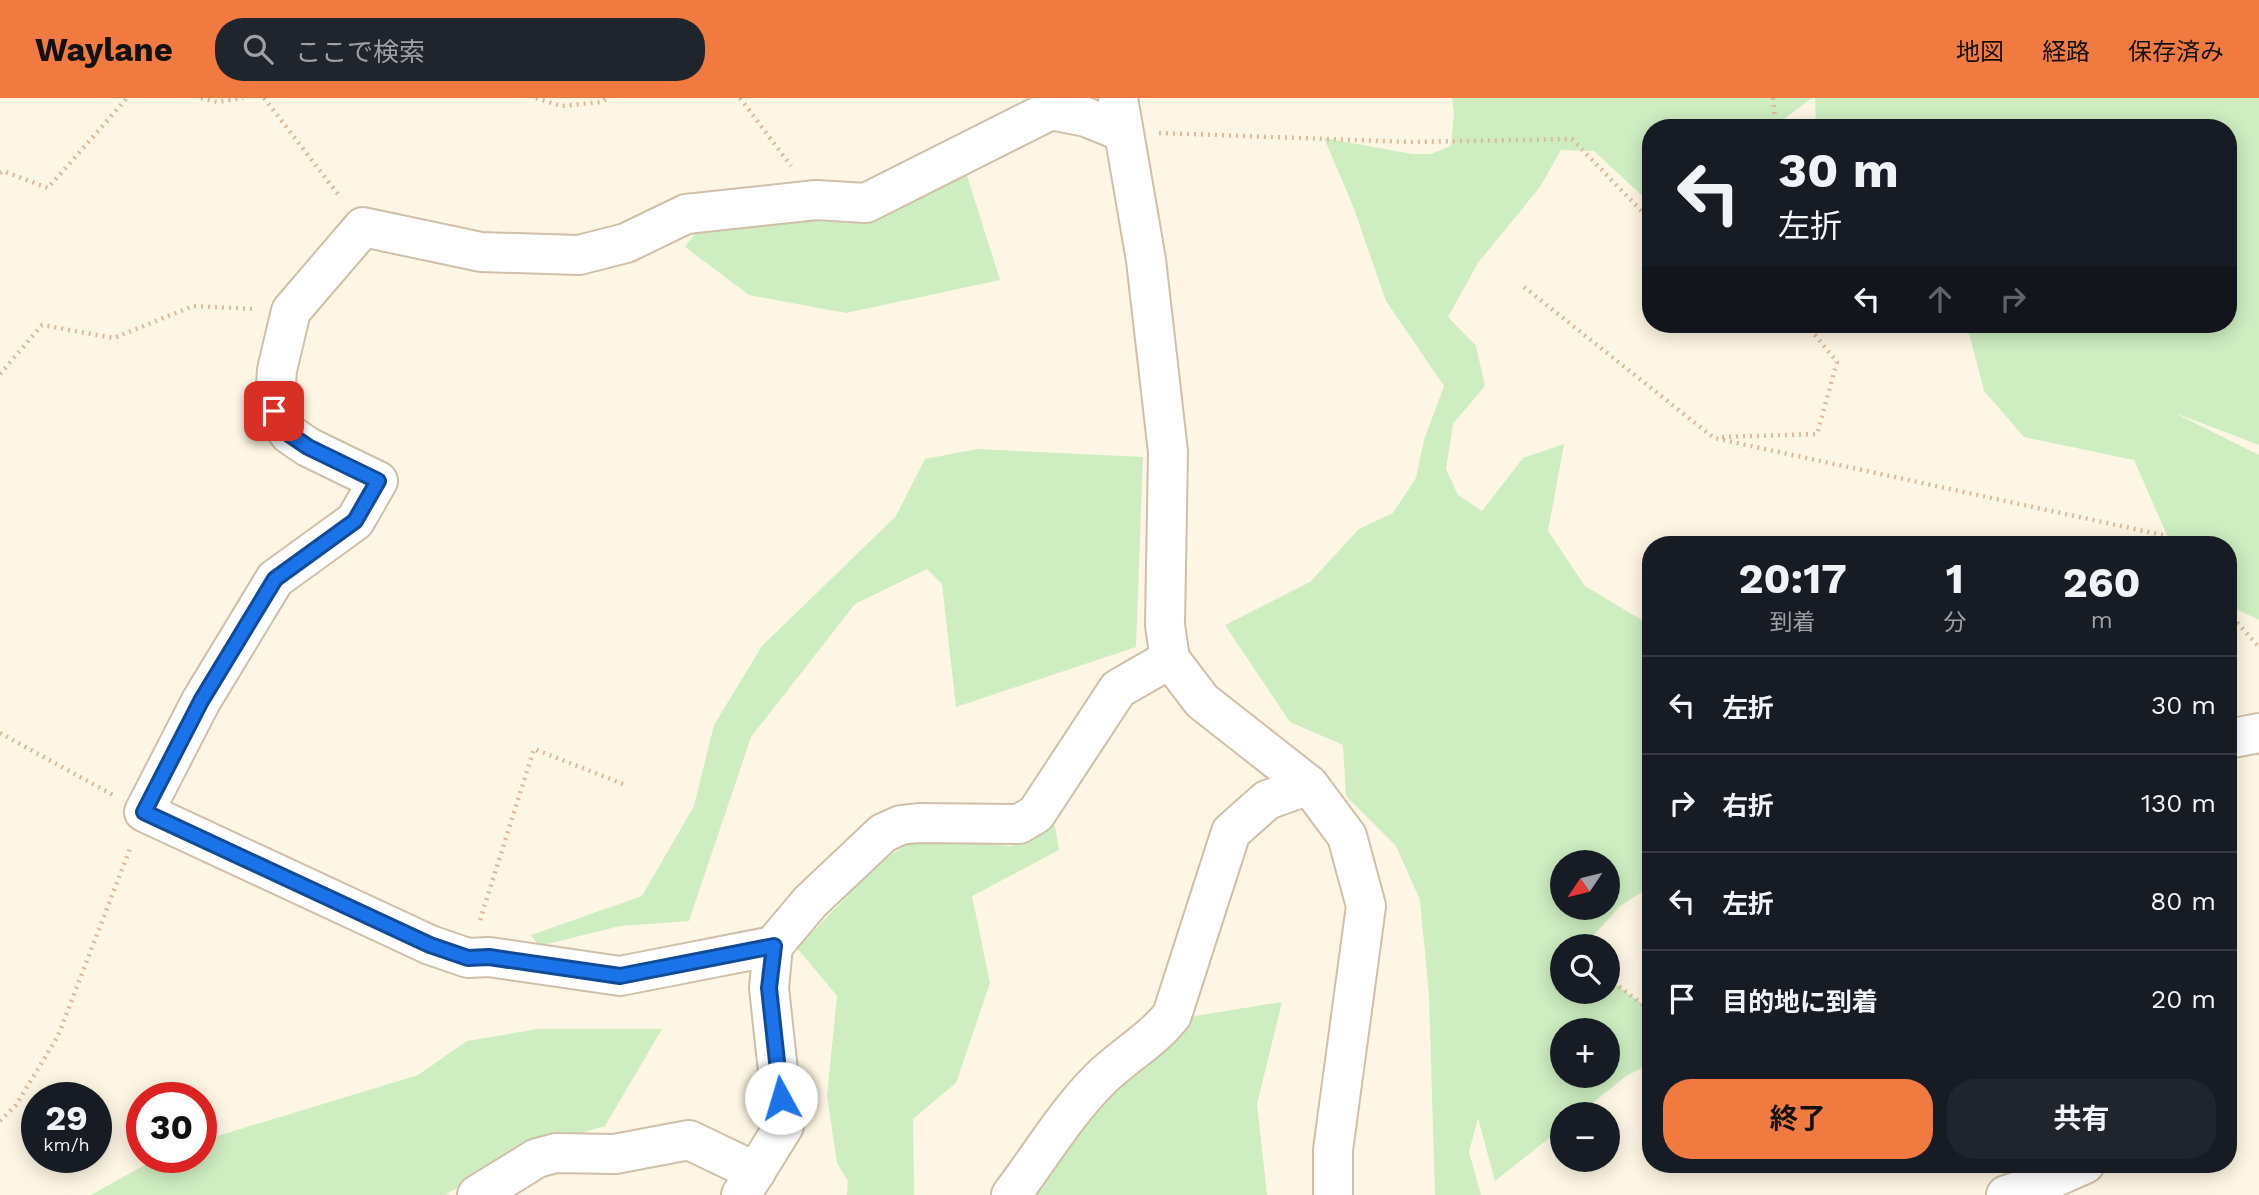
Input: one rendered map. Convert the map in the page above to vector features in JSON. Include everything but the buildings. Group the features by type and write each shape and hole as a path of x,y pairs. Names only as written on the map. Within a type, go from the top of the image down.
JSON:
{"street":[{"path":"774,946 620,976 514,960 468,958 430,945 144,812 201,701 275,579 355,521 378,481 308,447 289,434 274,411 277,370 290,311 363,226 481,252 579,255 626,243 686,214 816,200 866,203 1051,110 1086,117 1121,115 1146,260 1168,452 1165,625 1170,659 1202,701 1309,785 1347,836 1366,906 1333,1150 1333,1195"},
{"path":"477,1195 537,1158 556,1153 615,1154 689,1140 749,1183 784,1126 769,988 774,946 810,902 883,833 901,825 918,823 1019,824 1036,814 1118,689 1170,659"},
{"path":"2237,737 2259,733"},
{"path":"1011,1195 1083,1097 1102,1077 1161,1029 1172,1014 1231,832 1267,800 1309,785"},
{"path":"2006,1195 2065,1173"}],"path":[{"path":"0,173 48,188 127,98"},
{"path":"201,98 217,102 243,98"},
{"path":"264,98 363,226"},
{"path":"536,98 561,106 602,102 607,98"},
{"path":"740,98 816,200"},
{"path":"1773,98 1775,119"},
{"path":"1121,115 1412,142 1572,139 1642,212"},
{"path":"1524,287 1714,438 2167,536"},
{"path":"0,374 42,324 114,338 193,306 290,311"},
{"path":"1714,438 1816,434 1837,362 1813,333"},
{"path":"2237,622 2259,647"},
{"path":"0,733 144,812 58,1036 16,1105 0,1121"},
{"path":"468,958 534,750 623,784"},
{"path":"1620,987 1642,1004"}],"green space":[{"path":"1452,98 1812,98 1784,119 1642,119 1642,196 1594,151 1561,150 1540,187 1478,263 1448,317 1476,346 1485,386 1453,424 1446,469 1458,495 1482,511 1523,458 1564,444 1548,531 1585,586 1642,620 1642,892 1620,906 1620,850 1550,850 1550,920 1607,920 1595,934 1550,934 1550,1004 1620,1004 1620,987 1642,1004 1642,1068 1620,1081 1620,1018 1550,1018 1550,1088 1611,1088 1594,1102 1550,1102 1550,1137 1495,1181 1478,1118 1469,1152 1481,1195 1435,1195 1429,995 1420,900 1396,846 1346,796 1343,745 1290,722 1225,625 1310,582 1359,529 1393,513 1416,478 1424,440 1444,386 1386,301 1353,206 1324,138 1412,154 1430,154 1451,146 1454,113"},
{"path":"1815,98 2259,98 2259,445 2175,413 2259,455 2259,620 2237,609 2237,536 2167,536 2134,460 2024,437 1984,391 1968,333 2237,333 2237,119 1816,119"},
{"path":"964,166 1000,280 846,313 749,295 685,247 699,228 774,213 849,223 909,203"},
{"path":"977,449 1143,457 1136,647 956,707 942,584 927,569 855,604 751,737 689,921 620,926 539,946 531,935 642,896 694,806 714,725 762,646 896,516 925,459"},
{"path":"1055,825 1059,850 972,896 990,983 956,1083 913,1119 914,1195 847,1195 848,1181 837,1163 827,1096 837,996 797,948 882,860 919,838 1012,846"},
{"path":"1282,1002 1257,1104 1267,1195 1014,1195 1182,1018"},
{"path":"537,1029 662,1029 605,1126 519,1152 445,1195 91,1195 130,1173 217,1173 217,1136 418,1075 467,1041"}],"route":[{"path":"274,411 289,434 308,447 378,481 355,521 275,579 201,701 144,812 341,905 430,945 468,958 527,961 620,976 774,946 769,988 781,1098"}]}
